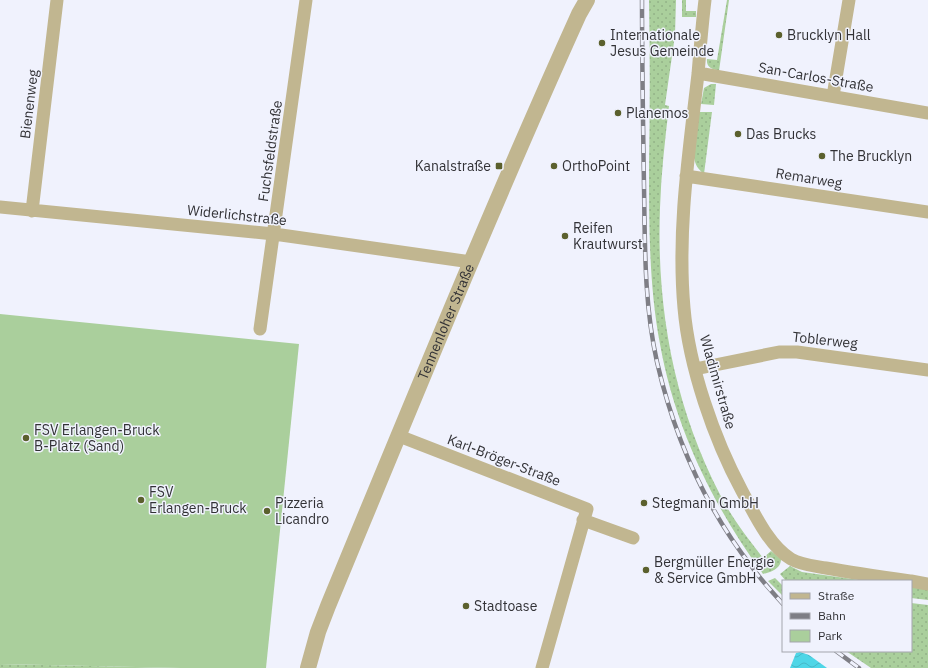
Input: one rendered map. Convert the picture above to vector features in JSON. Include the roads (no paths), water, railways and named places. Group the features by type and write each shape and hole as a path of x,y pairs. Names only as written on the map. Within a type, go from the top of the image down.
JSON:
{"street":[{"name":"Bienenweg","path":"32,211 58,0"},
{"name":"Fuchsfeldstraße","path":"260,329 306,0"},
{"name":"Tennenloher Straße","path":"308,667 328,606 471,262 529,126 579,14 587,0"},
{"name":"Wladimirstraße","path":"705,0 682,224 682,280 688,342 712,424 733,474 752,509 772,542 783,553 792,560 810,565 904,580"},
{"path":"833,96 850,0"},
{"name":"San-Carlos-Straße","path":"698,74 928,113"},
{"name":"Remarweg","path":"686,176 928,212"},
{"name":"Widerlichstraße","path":"0,207 274,234 471,262"},
{"name":"Toblerweg","path":"695,369 779,352 797,352 928,370"},
{"name":"Karl-Bröger-Straße","path":"399,436 587,509 584,520"},
{"path":"542,668 584,520 633,538"},
{"name":"Wladimirstraße","path":"912,581 928,584"}],"water":[{"path":"800,652 809,655 827,668 790,668 796,653"}],"railway":[{"path":"642,0 646,274 647,296 657,362 672,417 693,470 735,544 759,577 782,603"},
{"path":"837,652 859,668"}],"place":[{"name":"Brucklyn Hall","path":"779,35"},
{"name":"Internationale Jesus Gemeinde","path":"602,43"},
{"name":"Planemos","path":"618,113"},
{"name":"Das Brucks","path":"738,134"},
{"name":"The Brucklyn","path":"822,156"},
{"name":"Kanalstraße","path":"499,166"},
{"name":"OrthoPoint","path":"554,166"},
{"name":"Reifen Krautwurst","path":"565,236"},
{"name":"FSV Erlangen-Bruck B-Platz (Sand)","path":"26,438"},
{"name":"FSV Erlangen-Bruck","path":"141,500"},
{"name":"Stegmann GmbH","path":"644,503"},
{"name":"Pizzeria Licandro","path":"267,511"},
{"name":"Bergmüller Energie & Service GmbH","path":"646,570"},
{"name":"Stadtoase","path":"466,606"}]}
